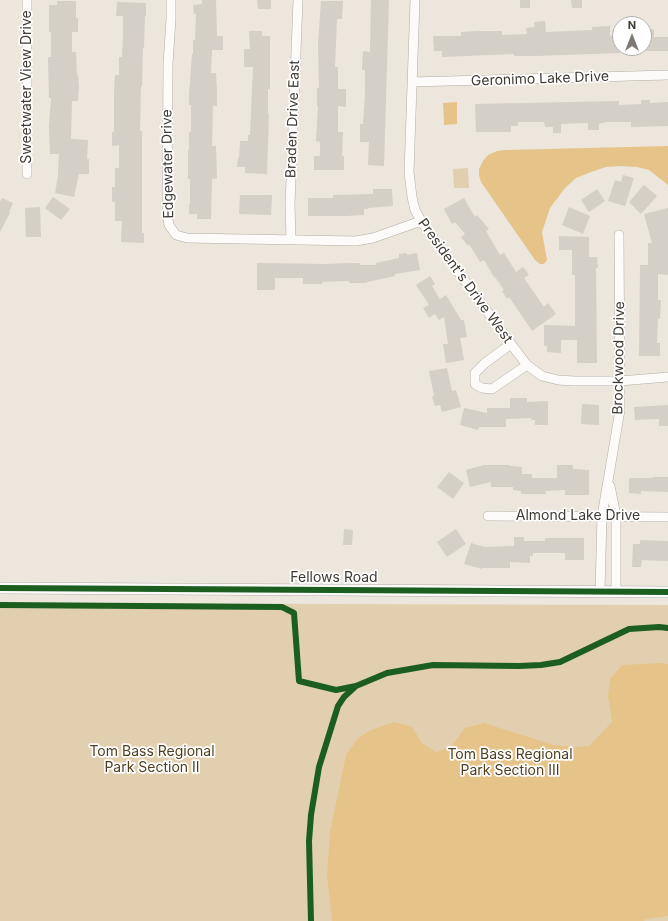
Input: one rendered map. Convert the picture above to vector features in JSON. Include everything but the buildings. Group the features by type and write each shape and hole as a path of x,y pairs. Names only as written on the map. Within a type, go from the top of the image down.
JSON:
{"street":[{"name":"Sweetwater View Drive","path":"27,0 27,174"},
{"name":"Edgewater Drive","path":"171,0 168,64 167,214 169,225 176,235 187,238 356,241 373,238 421,221"},
{"name":"Braden Drive East","path":"291,239 290,205 298,0"},
{"name":"President's Drive West","path":"415,0 409,172 415,210 421,221 511,344 528,365 542,376 558,380 620,381 668,377"},
{"name":"Geronimo Lake Drive","path":"412,82 668,75"},
{"name":"Brockwood Drive","path":"600,592 602,516 620,410 619,235"},
{"path":"511,344 485,363 475,373 475,384 482,388 492,389 528,365"},
{"name":"Brockwood Drive","path":"608,481 616,516 616,592"},
{"name":"Almond Lake Drive","path":"488,516 668,517"},
{"name":"Fellows Road","path":"0,588 668,592"}],"green space":[{"path":"468,168 469,188 454,188 453,169"},
{"path":"0,603 668,605 668,921 0,921"}],"shaded area":[{"path":"457,102 457,124 444,125 443,103"},
{"path":"668,146 668,185 649,170 637,167 620,166 606,167 576,178 565,188 550,208 542,232 547,260 544,264 540,264 535,260 481,182 479,175 479,169 483,161 488,155 497,151"},
{"path":"668,664 668,916 646,919 644,921 332,921 327,875 330,832 346,755 358,738 371,730 394,722 412,727 422,743 436,752 451,747 465,728 484,723 554,745 572,747 589,746 612,722 608,696 610,679 622,665"}],"cycle path":[{"path":"0,588 668,592"},
{"path":"0,605 282,607 294,613 299,681 336,690 356,686 387,673 433,665 519,666 560,662 629,629 659,627 668,628"},
{"path":"311,921 309,841 311,815 319,767 338,706 344,697 356,686"}],"park label":[{"name":"Tom Bass Regional Park Section II","path":"152,760"},
{"name":"Tom Bass Regional Park Section III","path":"510,764"}]}
